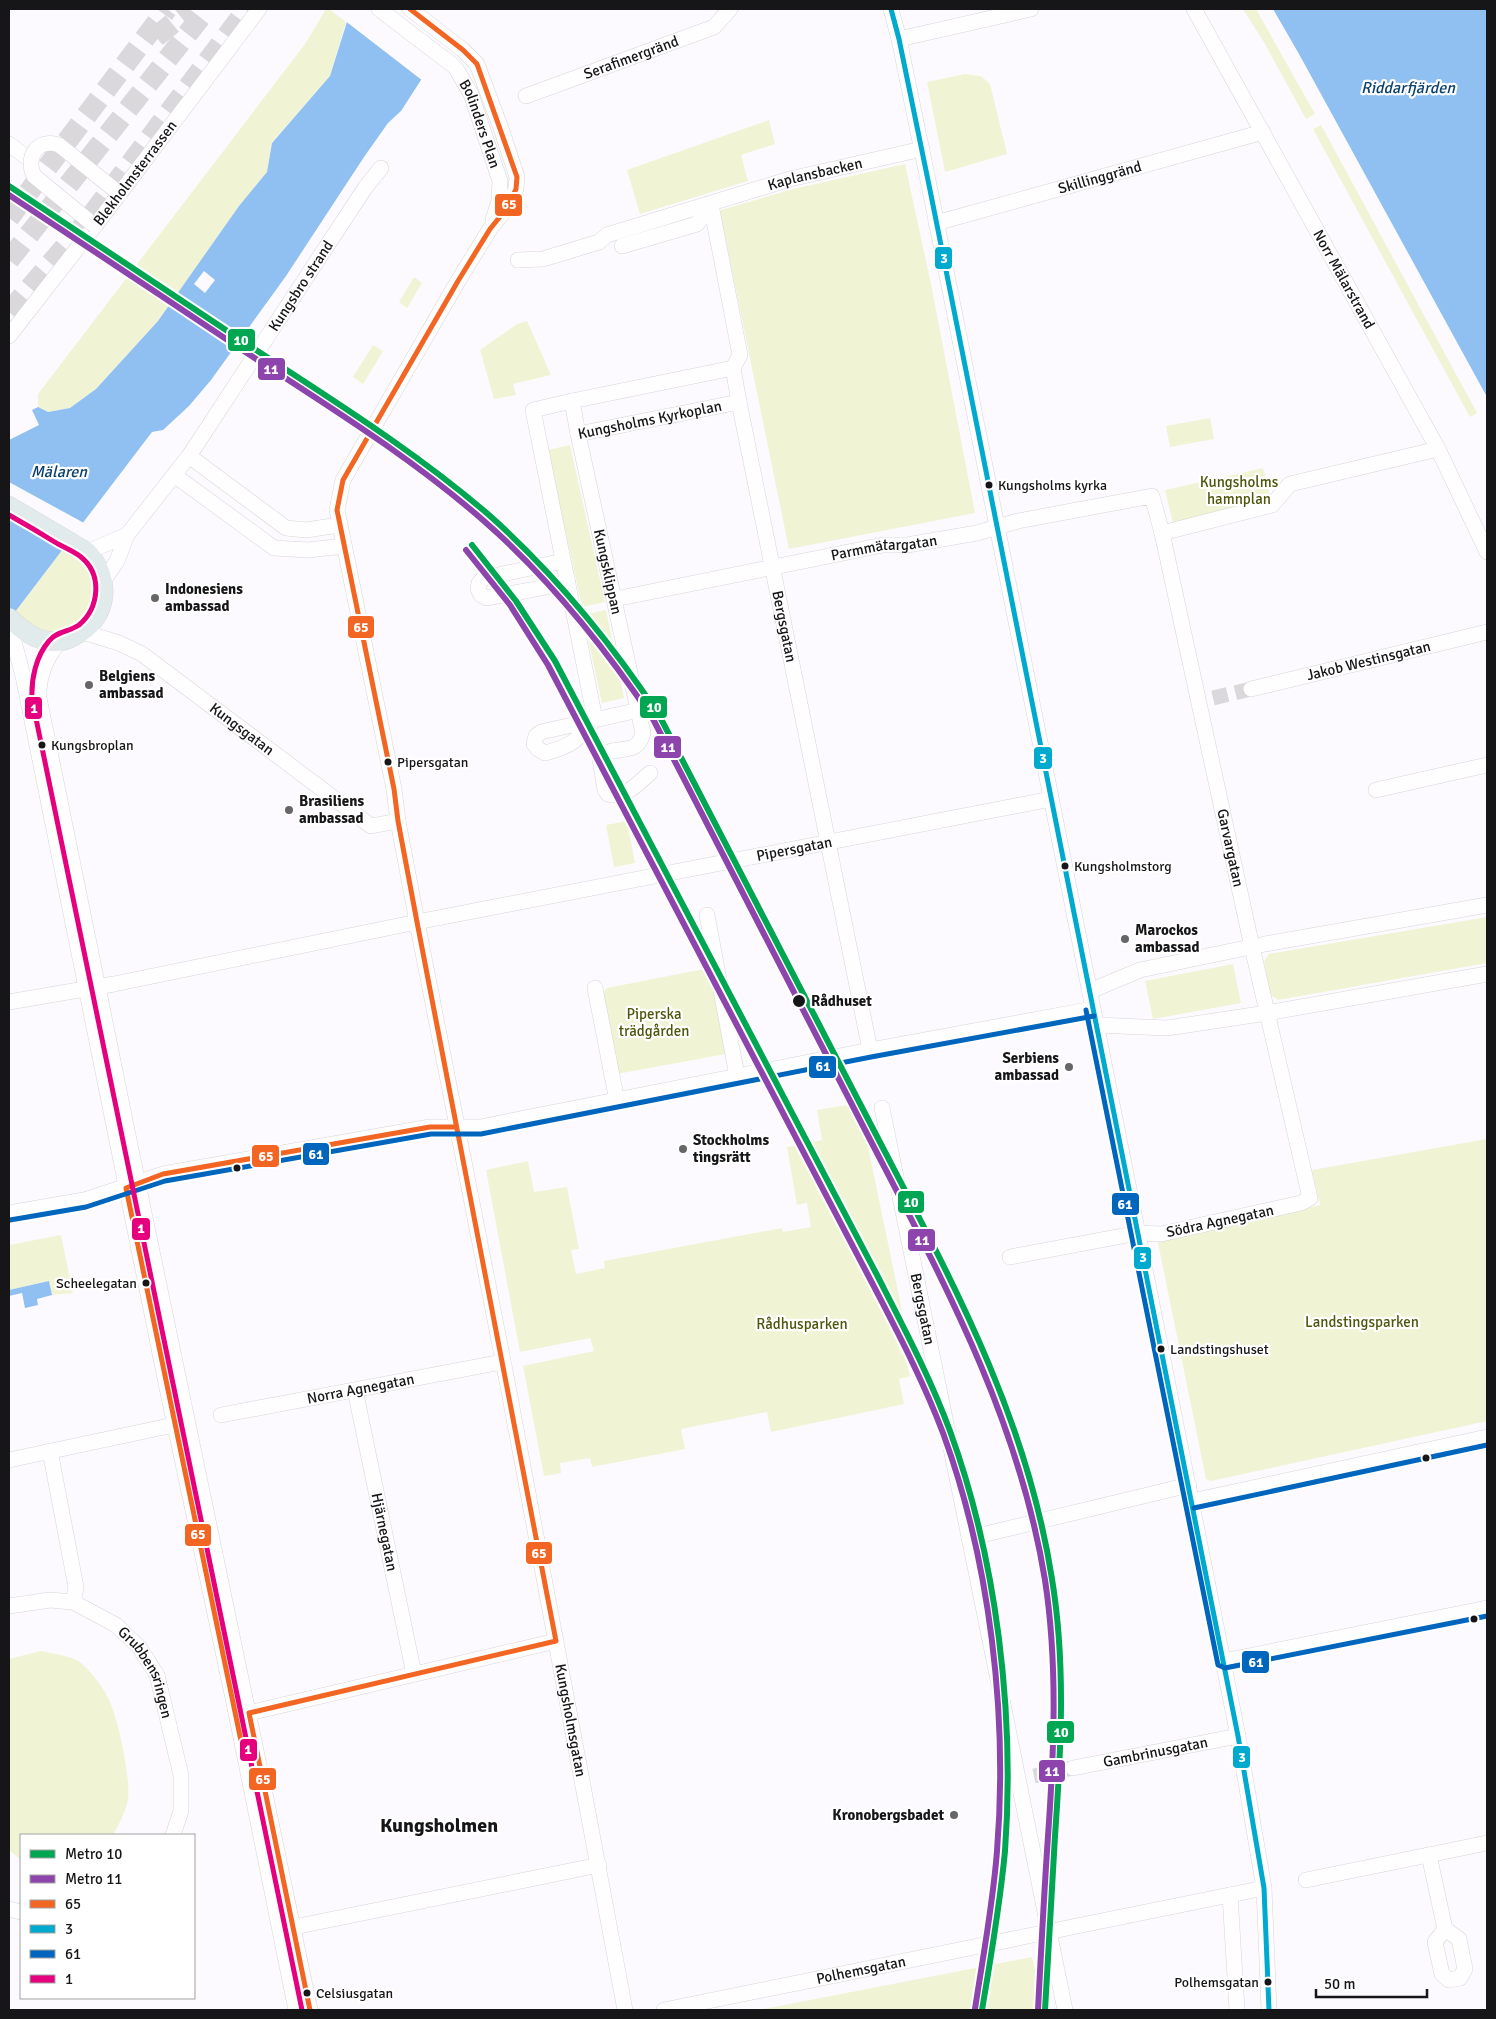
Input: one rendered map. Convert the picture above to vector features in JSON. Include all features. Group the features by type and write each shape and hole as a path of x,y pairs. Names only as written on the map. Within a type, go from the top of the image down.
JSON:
{"main road":[{"path":"9,506 84,550 96,561 104,580 100,610 96,618 83,632 59,642 48,641 13,629"}],"street":[{"name":"Blekholmsterrassen","path":"9,336 120,194 259,9"},
{"name":"Bolinders Plan","path":"379,9 454,67 471,94 500,181"},
{"name":"Bolinders Plan","path":"410,9 463,50 480,69 517,177"},
{"name":"Serafimergränd","path":"526,96 714,27 730,9"},
{"path":"890,9 899,39 922,149 1224,1661 1264,1888 1269,2010"},
{"path":"899,39 1032,9"},
{"name":"Norr Mälarstrand","path":"1194,9 1438,449 1487,552"},
{"name":"Skillinggränd","path":"936,222 1263,132"},
{"path":"9,144 30,160"},
{"path":"95,226 39,182 30,169 30,160 38,148 43,144 59,145 120,194"},
{"name":"Kaplansbacken","path":"518,260 543,259 599,242 607,235 690,209 711,205 790,180 922,149"},
{"name":"Kungsbro strand","path":"174,475 189,456 365,188 381,168"},
{"name":"Kungsholmsgatan","path":"517,177 516,189 512,199 490,229 343,480 337,510 394,789 398,821 417,922 599,1865 625,2010"},
{"name":"Kungsholmsgatan","path":"490,229 499,201 500,181"},
{"path":"622,246 697,224 711,205"},
{"name":"Bergsgatan","path":"711,205 740,355 733,368 738,402 870,1050"},
{"name":"Kungsholms Kyrkoplan","path":"733,368 572,401 578,434 738,402"},
{"path":"572,401 533,410 595,720 639,710"},
{"name":"Kungsklippan","path":"578,434 643,733 641,742 635,747 603,755 600,759 605,790 613,796 624,794 650,773"},
{"path":"1162,533 1272,505 1290,484 1438,449"},
{"path":"189,456 286,528 306,530 339,525"},
{"path":"104,580 116,561 127,535 174,475 274,548 308,550 344,546"},
{"name":"Parmmätargatan","path":"615,599 883,545 908,545 977,534 1018,520 1152,496"},
{"name":"Garvargatan","path":"1152,496 1206,699 1252,947 1310,1198"},
{"path":"274,548 286,528"},
{"path":"84,550 127,535"},
{"path":"563,562 484,578 479,583 478,589 481,595 487,598 568,583"},
{"path":"13,629 93,988"},
{"name":"Kungsgatan","path":"83,632 119,643 142,654 371,826 398,821"},
{"name":"Jakob Westinsgatan","path":"1251,689 1487,632"},
{"path":"59,642 51,652 40,677 39,698 93,988 181,1424 287,1929 310,2010"},
{"path":"1376,790 1487,765"},
{"name":"Pipersgatan","path":"9,1002 93,988 417,922 1051,799"},
{"path":"1090,990 1140,970 1252,947 1487,905"},
{"path":"707,915 737,1076"},
{"path":"1096,1025 1167,1028 1267,1013 1487,974"},
{"path":"595,988 617,1101"},
{"path":"9,1213 84,1200 132,1186 163,1174 430,1127 480,1127 870,1050 1093,1009"},
{"name":"Bergsgatan","path":"882,1108 1065,2010"},
{"name":"Södra Agnegatan","path":"1010,1258 1138,1233 1161,1234 1301,1203 1310,1198"},
{"name":"Norra Agnegatan","path":"221,1416 502,1362"},
{"name":"Hjärnegatan","path":"355,1390 414,1674"},
{"path":"9,1460 181,1424"},
{"path":"181,1424 249,1714 287,1929 296,2010"},
{"path":"1192,1502 1487,1437"},
{"path":"50,1452 76,1587 73,1602"},
{"path":"969,1538 1189,1485"},
{"name":"Grubbensringen","path":"9,1606 50,1600 73,1602 116,1625 139,1647 157,1675 181,1775 181,1811 174,1834"},
{"path":"1224,1661 1487,1608"},
{"path":"249,1714 556,1641"},
{"name":"Gambrinusgatan","path":"1073,1768 1238,1736"},
{"path":"1019,1780 1034,1776"},
{"path":"1306,1880 1487,1843"},
{"path":"1429,1855 1445,1929"},
{"path":"287,1929 599,1865"},
{"name":"Polhemsgatan","path":"664,2010 1264,1888"},
{"path":"1230,1895 1237,2010"}],"green space":[{"path":"326,9 329,9 346,22 330,76 272,142 267,172 239,206 158,321 96,389 70,408 48,412 38,407 38,394 305,44"},
{"path":"1243,9 1256,9 1315,114 1306,119 1265,44"},
{"path":"965,74 981,76 990,84 1007,154 945,172 927,82"},
{"path":"769,120 775,144 741,155 748,181 640,214 627,170"},
{"path":"1321,125 1477,413 1470,417 1313,129"},
{"path":"905,164 931,284 975,513 789,549 720,212 721,210 793,189"},
{"path":"414,277 422,283 407,308 399,302"},
{"path":"527,321 551,375 513,384 516,395 494,399 480,350 517,324"},
{"path":"373,345 383,351 363,384 353,377"},
{"path":"1210,418 1214,439 1170,447 1166,426"},
{"path":"570,445 605,602 582,607 548,450"},
{"name":"Kungsholms hamnplan","path":"1263,468 1271,500 1173,523 1165,490"},
{"path":"63,548 80,558 88,566 94,589 93,600 89,611 74,627 63,632 51,633 41,631 15,612"},
{"path":"606,610 624,698 602,703 583,615"},
{"path":"627,821 635,863 614,867 606,825"},
{"path":"1487,917 1487,963 1278,1000 1270,995 1264,961 1269,954"},
{"path":"1233,964 1241,1003 1153,1019 1145,981"},
{"name":"Piperska trädgården","path":"709,968 726,1054 617,1074 601,996 607,988"},
{"name":"Rådhusparken","path":"859,1103 906,1330 896,1333 901,1354 904,1353 910,1376 899,1379 904,1404 771,1432 767,1412 681,1429 685,1449 592,1467 590,1458 560,1463 561,1473 544,1476 523,1366 594,1351 590,1338 520,1352 486,1170 528,1161 534,1192 567,1187 579,1249 571,1250 576,1274 605,1268 604,1261 782,1228 783,1232 811,1227 807,1203 797,1205 787,1147 822,1140 817,1110"},
{"name":"Landstingsparken","path":"1487,1139 1487,1421 1211,1481 1206,1479 1157,1238 1320,1205 1312,1170"},
{"path":"61,1235 73,1293 52,1295 49,1281 9,1290 9,1245"},
{"path":"41,1651 67,1656 81,1663 105,1692 115,1717 123,1747 128,1778 128,1800 124,1814 114,1834 20,1834 20,1859 9,1850 9,1659"},
{"path":"1032,1957 1044,2010 758,2010"}],"water":[{"name":"Mälaren","path":"351,9 437,9 421,80 401,111 388,123 364,157 286,276 211,380 189,406 163,430 152,432 15,612 9,644 9,440 39,425 32,410 38,407 48,412 70,408 96,389 158,321 239,206 267,172 272,143 330,76"},
{"name":"Riddarfjärden","path":"1273,9 1487,9 1487,397 1299,54"},
{"path":"49,1281 52,1295 37,1299 38,1305 25,1308 22,1293 9,1296 9,1290"}],"pier":[{"path":"348,9 439,9 423,81 344,20"},
{"path":"204,271 215,280 205,293 194,284"},
{"path":"9,482 84,523 66,549 9,518"}],"tunnel":[{"path":"9,218 167,9"},
{"path":"156,37 190,9"},
{"path":"9,260 207,9"},
{"path":"9,312 88,220 247,9"},
{"path":"1213,698 1251,689"},
{"path":"1034,1776 1073,1768"}],"metro line":[{"name":"10","path":"9,186 404,448 461,492 513,537 559,585 601,635 659,715 955,1288 1003,1400 1023,1458 1040,1517 1052,1579 1061,1675 1059,1772 1045,2010"},
{"name":"11","path":"9,195 368,433 428,475 484,521 554,590 615,665 653,719 947,1290 996,1402 1016,1460 1033,1519 1045,1580 1052,1644 1054,1708 1052,1773 1038,2010"},
{"name":"10","path":"472,545 516,601 555,661 877,1275 925,1371 950,1431 980,1532 991,1584 999,1638 1007,1746 1005,1851 998,1911 982,2010"},
{"name":"11","path":"466,550 510,605 548,665 890,1317 918,1374 943,1433 973,1533 984,1586 992,1639 1000,1746 1000,1799 997,1851 975,2009"}],"transit line":[{"name":"65","path":"310,2010 249,1713 556,1641 417,922 398,821 394,789 337,510 343,480 458,281 490,229 507,208 516,189 517,177 477,64 463,50 410,9"},
{"name":"3","path":"891,9 899,39 930,190 1238,1736 1264,1888 1269,2010"},
{"name":"1","path":"9,515 81,557 88,564 95,582 94,601 86,618 79,625 59,633 44,647 32,684 32,699 302,2010"},
{"name":"61","path":"1086,1010 1218,1665 1225,1668 1487,1616"},
{"name":"61","path":"10,1220 86,1207 165,1181 431,1134 481,1134 871,1057 1094,1016"},
{"name":"65","path":"245,1760 126,1188 163,1174 430,1127 456,1127"},
{"name":"61","path":"1194,1508 1487,1445"}],"place":[{"name":"Kungsholms kyrka","path":"989,485"},
{"name":"Indonesiens ambassad","path":"155,598"},
{"name":"Belgiens ambassad","path":"89,685"},
{"name":"Kungsbroplan","path":"42,745"},
{"name":"Pipersgatan","path":"388,762"},
{"name":"Brasiliens ambassad","path":"289,810"},
{"name":"Kungsholmstorg","path":"1065,866"},
{"name":"Marockos ambassad","path":"1125,939"},
{"name":"Rådhuset","path":"799,1001"},
{"name":"Serbiens ambassad","path":"1069,1067"},
{"name":"Stockholms tingsrätt","path":"683,1149"},
{"name":"Scheelegatan","path":"146,1283"},
{"name":"Landstingshuset","path":"1161,1349"},
{"name":"Kronobergsbadet","path":"954,1815"},
{"name":"Polhemsgatan","path":"1268,1982"},
{"name":"Celsiusgatan","path":"307,1993"}],"district":[{"name":"Kungsholmen","path":"439,1825"}]}
